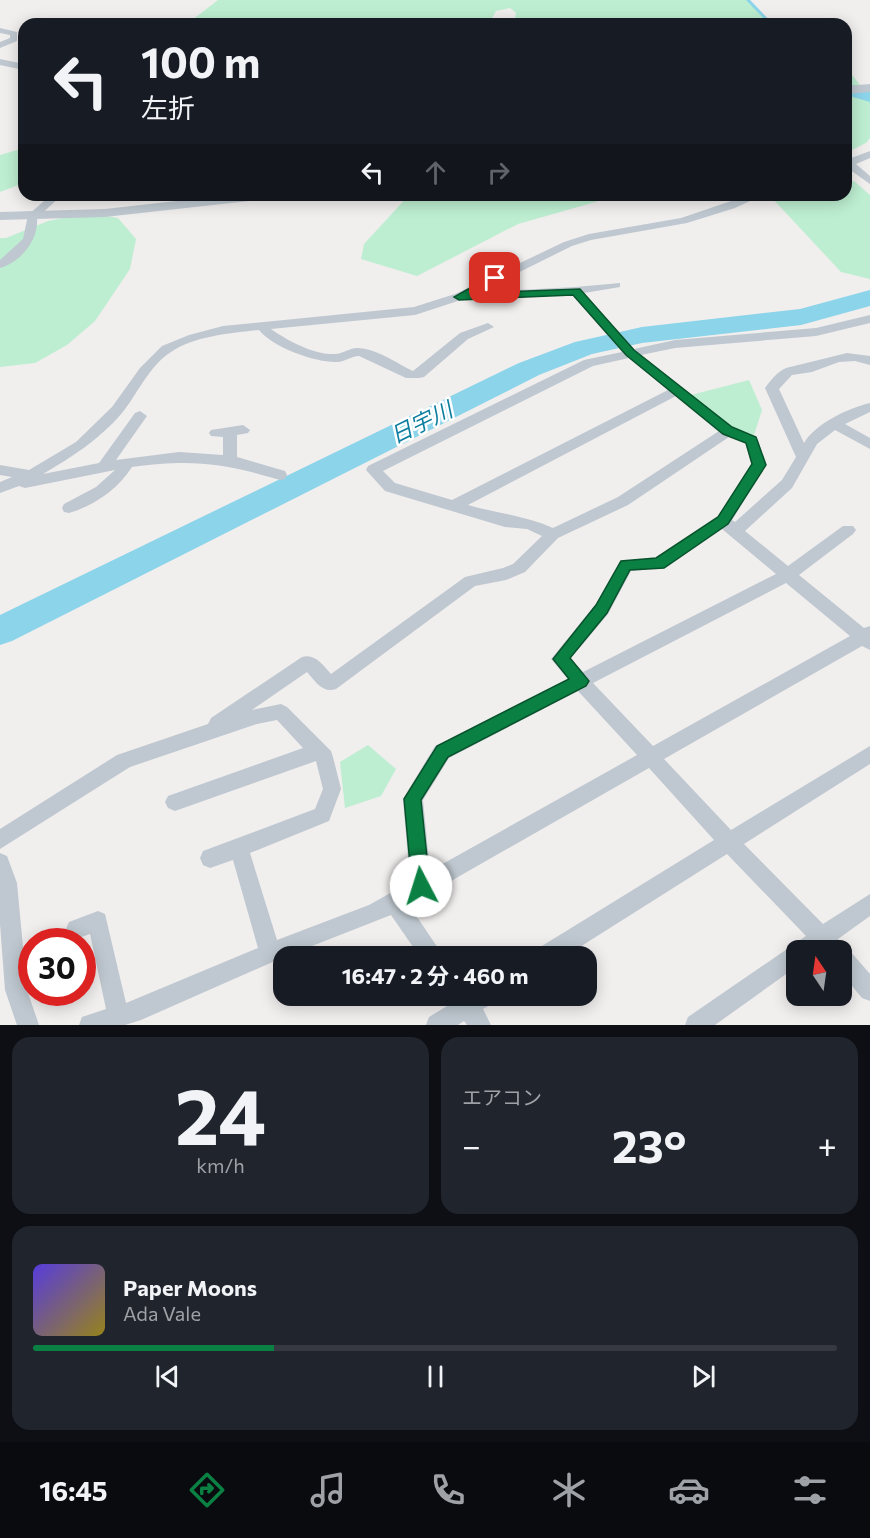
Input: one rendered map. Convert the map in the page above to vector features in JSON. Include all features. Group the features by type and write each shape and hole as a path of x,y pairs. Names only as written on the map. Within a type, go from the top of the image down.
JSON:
{"street":[{"path":"0,30 14,33 14,39 0,45"},
{"path":"0,62 18,66"},
{"path":"852,90 870,88"},
{"path":"852,161 870,154"},
{"path":"852,167 866,178"},
{"path":"32,217 50,201"},
{"path":"0,216 32,217 140,210 216,201"},
{"path":"1,488 31,475 81,445 117,410 145,371 166,349 203,335 262,326 415,311 459,297 567,244 589,237 683,221 743,201"},
{"path":"0,265 26,246 34,229 32,217"},
{"path":"459,297 576,291 616,285"},
{"path":"576,291 630,353 728,430 751,440 759,465 729,525"},
{"path":"553,534 529,524 505,521 390,487 373,471 589,363 630,353 717,339 816,332 870,318"},
{"path":"262,326 264,331 276,338 313,354 334,358 361,352 411,375 419,374 464,336 488,327"},
{"path":"803,458 772,388 787,372 806,369 826,361 853,357 870,361"},
{"path":"455,505 676,391"},
{"path":"824,940 728,841 560,659 602,609 626,565 659,564 729,525 787,484 813,441 834,424 870,407"},
{"path":"103,468 140,416"},
{"path":"834,424 870,444"},
{"path":"201,735 308,662 330,684 471,581 506,574 519,568 553,534 623,501 728,430"},
{"path":"230,432 230,461"},
{"path":"1,488 152,459 190,457 230,461 280,475"},
{"path":"69,508 98,494 118,477 127,464"},
{"path":"0,470 31,475"},
{"path":"90,1025 141,1010 270,953 375,913 651,756 868,637 729,525"},
{"path":"421,886 413,799 442,752 789,574 848,530"},
{"path":"0,840 124,761 257,716 280,712 324,758 332,789 322,815 210,858"},
{"path":"175,802 213,781 318,751"},
{"path":"562,946 870,754"},
{"path":"239,848 270,953"},
{"path":"0,863 8,883 16,990 28,1025"},
{"path":"395,903 425,946"},
{"path":"832,940 870,904"},
{"path":"79,928 98,921 118,1016"},
{"path":"696,1025 786,963"},
{"path":"852,970 870,990"},
{"path":"437,1025 461,1006"},
{"path":"473,1006 480,1025"}],"green space":[{"path":"218,0 748,0 765,18 515,18 516,13 510,8 496,11 492,18 195,18"},
{"path":"852,75 870,98 870,138 866,143 852,150"},
{"path":"18,150 18,185 0,192 0,155"},
{"path":"852,181 870,195 870,279 841,272 775,201 852,201"},
{"path":"403,201 599,201 518,224 417,276 361,259 364,244"},
{"path":"90,213 118,218 136,239 130,269 95,321 67,345 35,363 0,367 0,238 6,238 48,221"},
{"path":"749,380 762,410 754,435 732,428 691,395"},
{"path":"368,745 396,769 381,796 345,808 340,762"}],"waterway":[{"path":"748,0 765,18"},
{"path":"852,91 870,96"},
{"name":"日宇川","path":"0,631 529,369 584,348 642,335 801,317 870,298"}],"route":[{"path":"421,886 413,799 442,752 581,681 560,659 602,609 626,565 659,564 723,521 759,465 751,440 728,430 630,353 576,291 459,297 495,278"}]}
